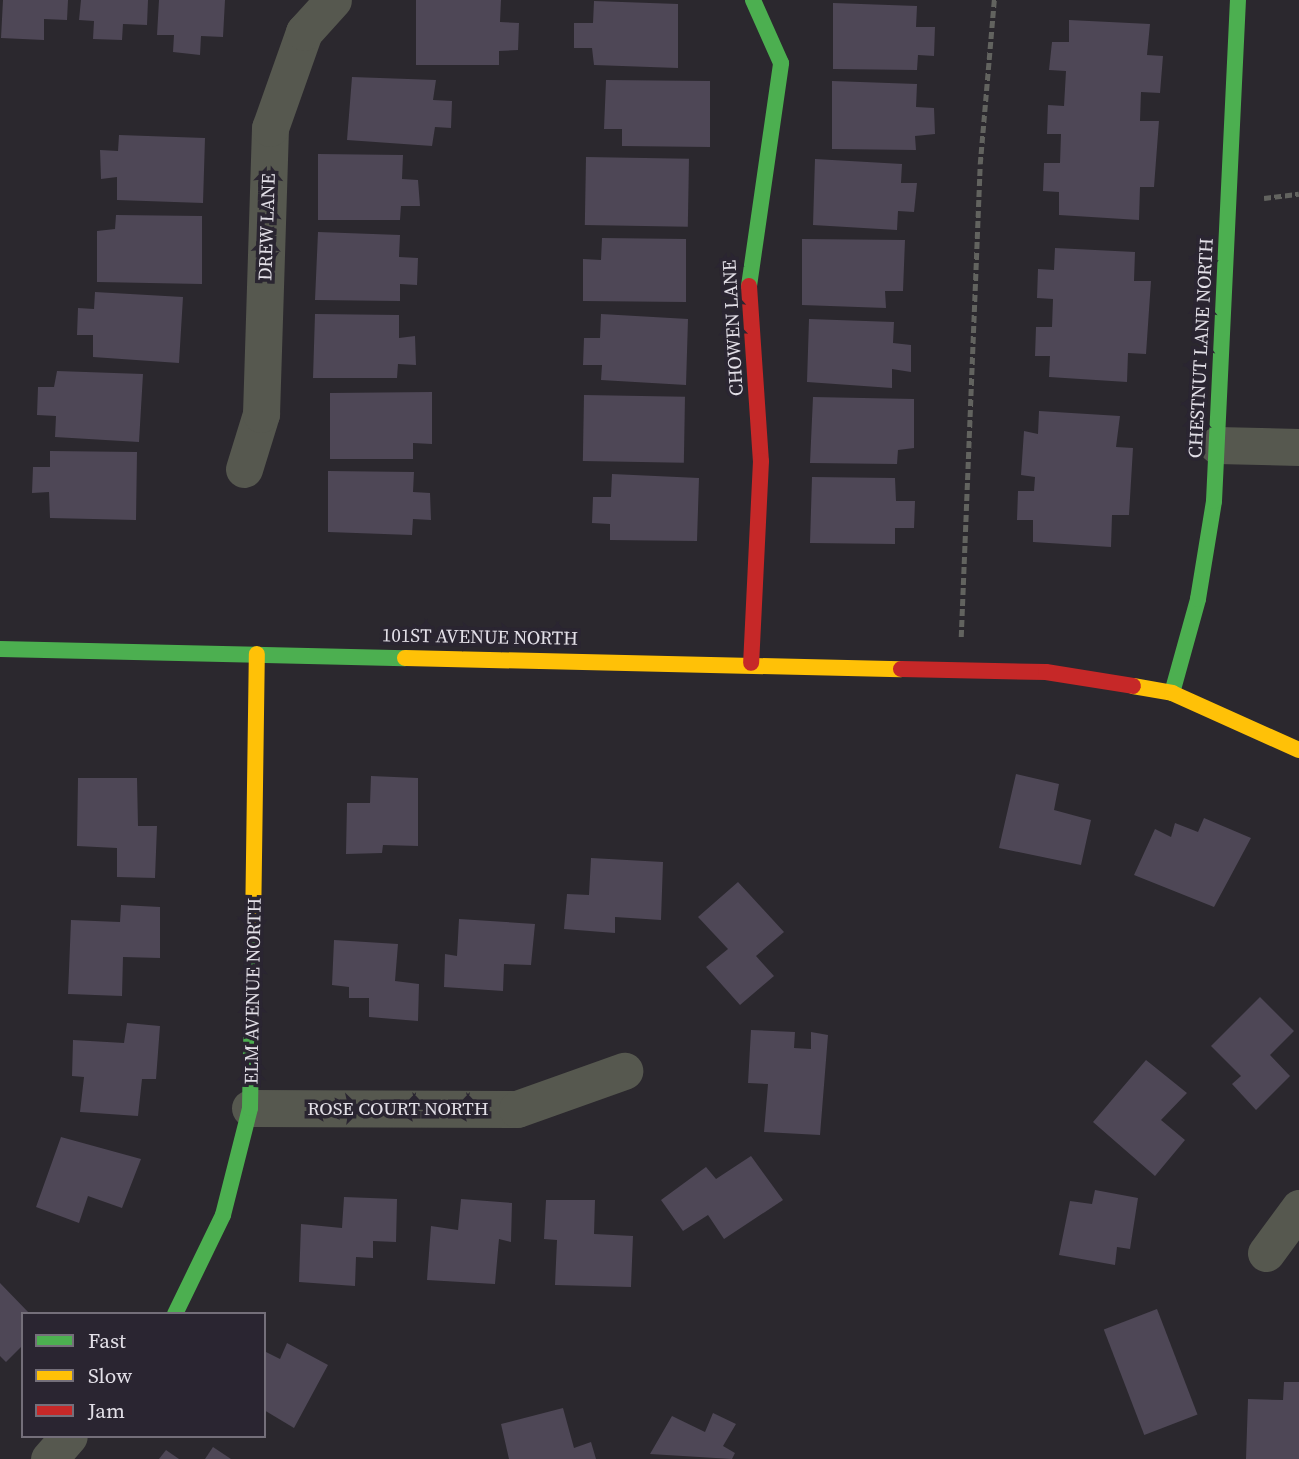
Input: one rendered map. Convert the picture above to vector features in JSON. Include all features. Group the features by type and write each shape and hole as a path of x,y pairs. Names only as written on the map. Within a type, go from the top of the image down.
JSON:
{"street":[{"name":"DREW LANE","path":"244,469 261,414 270,128 304,32 333,0"},
{"name":"CHOWEN LANE","path":"751,663 761,461 748,275 781,63 753,0"},
{"name":"CHESTNUT LANE NORTH","path":"1171,693 1206,555 1217,444 1238,0"},
{"path":"1217,444 1299,447"},
{"name":"101ST AVENUE NORTH","path":"0,649 751,663 960,669 1084,676 1171,693 1299,750"},
{"name":"ELM AVENUE NORTH","path":"176,1312 223,1215 250,1108 257,654"},
{"name":"ROSE COURT NORTH","path":"250,1108 517,1109 624,1071"},
{"path":"1266,1253 1299,1208"},
{"path":"49,1459 67,1438"}],"path":[{"path":"960,669 981,152 994,0"}],"building":[{"path":"3,0 68,0 67,20 44,19 44,40 1,38"},
{"path":"81,0 148,0 147,25 123,24 122,40 93,39 94,21 79,20"},
{"path":"159,0 225,0 223,37 201,36 200,55 173,52 174,35 157,35"},
{"path":"416,0 501,0 500,22 519,23 518,50 499,51 499,65 416,65"},
{"path":"594,1 678,4 678,68 594,65 592,48 574,48 574,23 593,23"},
{"path":"833,3 917,6 916,27 935,27 934,56 918,55 917,70 833,69"},
{"path":"1069,20 1150,24 1147,55 1163,56 1160,93 1141,92 1140,121 1159,121 1154,187 1140,187 1139,220 1059,215 1059,192 1043,191 1044,163 1060,163 1061,134 1047,134 1048,105 1064,106 1066,71 1049,70 1052,42 1069,42"},
{"path":"352,77 436,80 433,100 452,101 451,128 435,127 432,146 347,140"},
{"path":"606,80 710,81 710,147 622,146 622,129 604,129"},
{"path":"832,81 917,84 916,107 934,108 935,134 915,136 916,150 832,149"},
{"path":"119,135 205,138 203,203 117,200 117,177 101,179 100,150 118,151"},
{"path":"318,154 403,155 402,179 418,180 420,206 401,206 400,220 318,220"},
{"path":"586,157 689,159 688,227 585,225"},
{"path":"815,159 902,164 901,183 917,183 914,212 898,211 897,230 813,225"},
{"path":"116,215 202,216 202,284 97,282 97,231 115,229"},
{"path":"318,232 400,235 399,257 418,258 417,285 400,284 400,301 315,300"},
{"path":"602,238 686,239 686,302 583,301 583,259 601,260"},
{"path":"802,239 905,240 903,291 885,291 886,308 802,305"},
{"path":"1055,248 1135,252 1134,281 1151,281 1146,354 1128,353 1127,382 1049,377 1050,356 1035,356 1036,327 1052,327 1053,299 1037,298 1038,269 1054,270"},
{"path":"95,292 183,297 179,363 93,357 93,335 77,335 78,308 94,309"},
{"path":"315,314 399,315 399,338 415,336 416,365 398,364 397,378 313,378"},
{"path":"601,314 688,319 686,385 601,380 602,365 583,365 584,338 600,338"},
{"path":"809,319 894,322 893,343 911,345 911,372 892,369 892,388 807,382"},
{"path":"57,371 143,374 139,442 55,437 56,416 37,415 38,387 54,387"},
{"path":"432,392 432,444 413,443 413,459 330,459 330,393"},
{"path":"584,395 685,397 684,463 583,461"},
{"path":"813,397 914,399 914,448 898,450 897,464 810,463"},
{"path":"1039,411 1120,416 1116,447 1133,448 1129,515 1112,515 1111,547 1033,542 1033,520 1017,520 1018,491 1034,491 1035,477 1021,475 1024,431 1038,434"},
{"path":"50,451 137,452 136,520 50,518 49,492 32,493 33,467 50,467"},
{"path":"328,471 414,472 413,492 430,493 431,520 413,519 412,535 328,532"},
{"path":"612,474 699,478 697,541 610,540 610,524 592,523 593,497 611,497"},
{"path":"812,477 895,478 896,501 915,501 914,528 895,528 895,544 810,543"},
{"path":"1016,774 1059,784 1054,810 1091,820 1081,865 999,848"},
{"path":"371,776 418,778 418,846 383,845 382,853 346,854 347,803 370,803"},
{"path":"78,778 137,778 138,826 157,826 155,878 117,877 117,848 77,846"},
{"path":"1204,818 1251,838 1214,907 1134,875 1155,829 1171,837 1175,823 1198,832"},
{"path":"591,858 663,862 661,920 615,917 615,933 564,929 567,894 589,895"},
{"path":"738,882 784,932 756,956 774,976 740,1005 706,967 728,949 698,917"},
{"path":"121,905 160,907 160,958 123,957 122,996 68,994 71,920 120,922"},
{"path":"459,919 535,924 531,965 504,964 503,991 444,987 445,954 457,956"},
{"path":"334,940 398,944 395,981 419,984 418,1021 369,1017 369,998 349,998 349,987 332,985"},
{"path":"1260,997 1294,1031 1270,1055 1290,1076 1256,1110 1232,1084 1241,1076 1211,1046"},
{"path":"127,1023 160,1026 156,1079 142,1079 138,1116 80,1112 84,1077 72,1076 73,1040 124,1043"},
{"path":"751,1030 795,1032 794,1048 811,1049 811,1032 828,1035 820,1135 764,1132 768,1084 748,1083"},
{"path":"1146,1060 1187,1093 1161,1120 1185,1140 1155,1176 1093,1122"},
{"path":"61,1137 141,1159 122,1208 88,1196 79,1223 36,1207"},
{"path":"751,1156 783,1200 724,1239 708,1215 683,1231 661,1200 706,1167 716,1179"},
{"path":"1095,1190 1138,1198 1130,1249 1117,1247 1115,1265 1059,1255 1070,1201 1092,1204"},
{"path":"344,1197 397,1199 396,1242 373,1241 373,1258 356,1257 355,1286 299,1282 301,1224 342,1228"},
{"path":"461,1199 512,1203 511,1242 499,1239 495,1284 427,1280 431,1226 458,1230"},
{"path":"546,1200 595,1200 594,1234 633,1236 631,1287 555,1285 557,1240 544,1239"},
{"path":"0,1283 28,1312 21,1312 21,1347 6,1362 0,1356"},
{"path":"1157,1309 1197,1414 1144,1435 1104,1329"},
{"path":"287,1343 328,1365 294,1428 266,1411 266,1352 280,1359"},
{"path":"1284,1382 1299,1382 1299,1459 1246,1459 1248,1399 1283,1400"},
{"path":"563,1408 574,1448 591,1442 596,1459 509,1459 501,1424"},
{"path":"713,1413 736,1424 723,1446 735,1453 732,1459 650,1454 672,1416 705,1432"},
{"path":"213,1447 231,1459 205,1459"},
{"path":"166,1450 179,1459 159,1459"}],"traffic: fast":[{"path":"749,286 781,63 753,0"},
{"path":"1172,693 1198,599 1214,501 1238,0"},
{"path":"0,649 405,658"},
{"path":"176,1312 223,1215 250,1108 253,929"}],"traffic: slow":[{"path":"253,929 257,654"},
{"path":"405,658 901,669"},
{"path":"1133,686 1172,693 1299,750"}],"traffic: jam":[{"path":"749,286 761,461 751,663"},
{"path":"901,669 1046,672 1133,686"}]}
